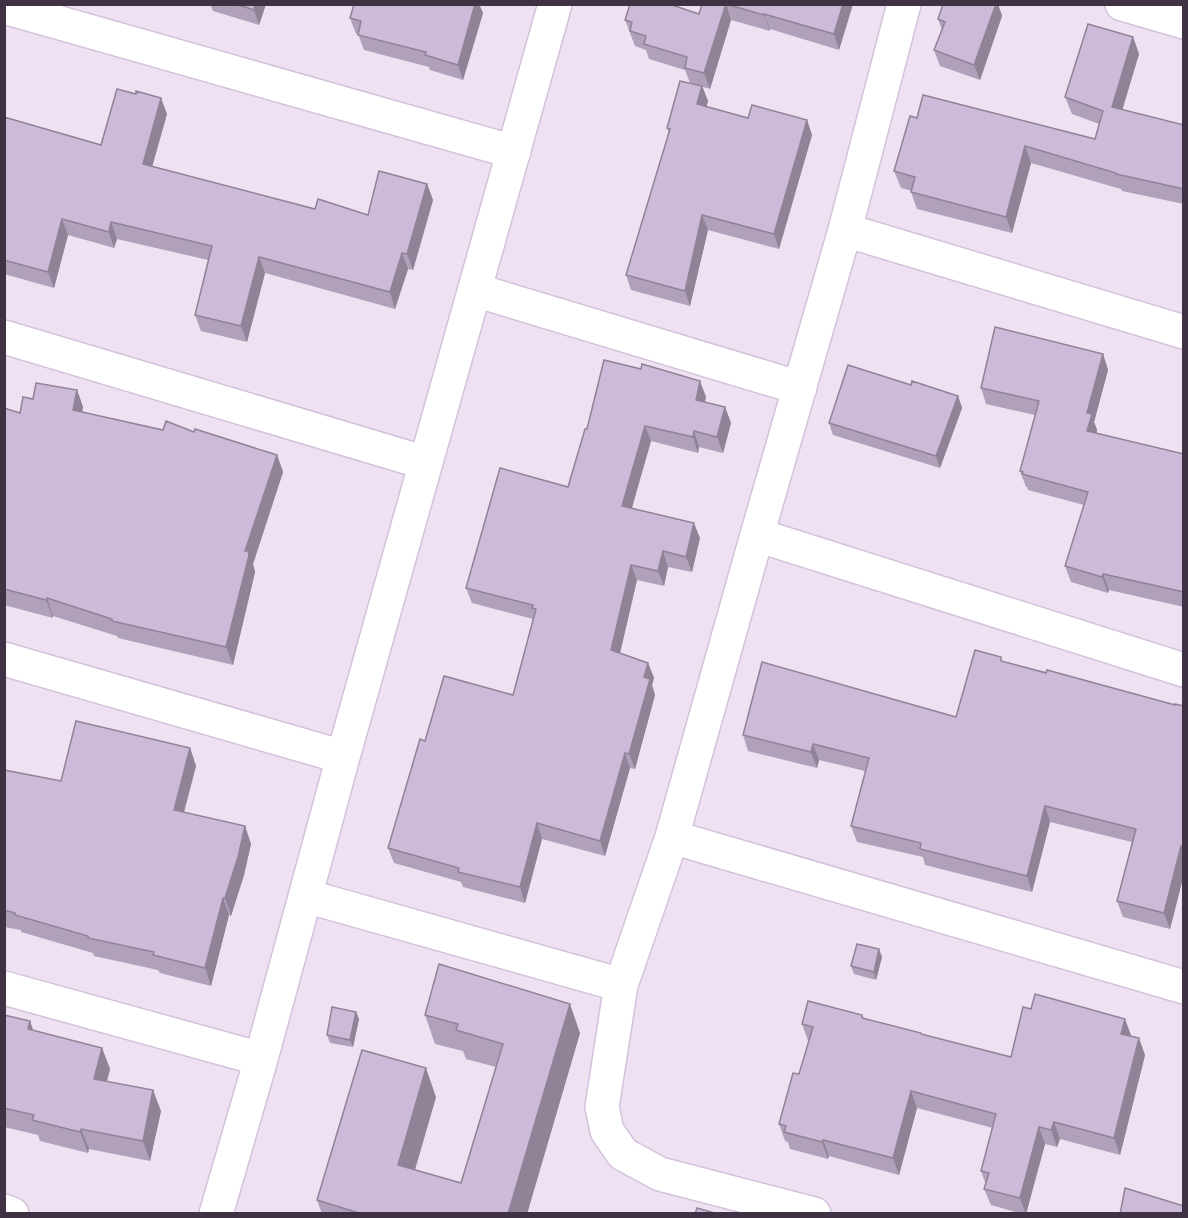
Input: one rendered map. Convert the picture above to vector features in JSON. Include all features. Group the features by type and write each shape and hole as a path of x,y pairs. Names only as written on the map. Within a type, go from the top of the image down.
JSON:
{"street":[{"path":"216,1214 555,4"},
{"path":"814,1214 660,1174 623,1154 608,1131 603,1107 621,985 672,837 845,230 904,4"},
{"path":"1122,4 1184,22"},
{"path":"4,7 514,152"},
{"path":"845,230 1184,332"},
{"path":"475,290 800,388"},
{"path":"4,337 426,463"},
{"path":"757,535 1184,670"},
{"path":"4,658 343,757"},
{"path":"672,837 1184,987"},
{"path":"306,896 621,985"},
{"path":"4,988 261,1059"},
{"path":"4,1211 12,1214"}],"building":[{"path":"236,4 255,4 254,10"},
{"path":"354,4 475,4 458,65 425,55 426,52 358,35 361,21 350,18"},
{"path":"630,4 669,4 699,14 702,4 726,4 704,73 685,68 687,57 644,44 646,36 630,31 632,22 625,20"},
{"path":"726,4 843,4 834,34"},
{"path":"943,4 996,4 974,65 934,50 945,22 938,19"},
{"path":"1088,24 1133,37 1112,107 1184,125 1184,189 1116,174 1025,146 1006,217 911,192 915,177 894,171 910,116 917,118 923,95 1095,139 1103,111 1065,97"},
{"path":"680,81 702,86 697,104 748,118 752,105 807,120 774,234 702,215 685,291 626,275 670,129 667,128"},
{"path":"117,89 136,94 136,91 161,98 143,164 315,209 318,199 368,215 379,171 427,184 407,254 402,253 390,292 259,257 241,326 195,315 212,246 111,222 109,232 62,219 48,272 4,260 4,117 101,145"},
{"path":"995,327 1103,354 1087,413 1092,414 1087,431 1184,454 1184,592 1103,574 1102,577 1065,566 1088,492 1022,474 1023,472 1020,471 1039,401 981,388"},
{"path":"604,360 641,369 642,364 700,381 696,400 725,407 717,437 694,431 693,437 645,426 622,506 694,523 686,557 663,551 658,571 631,565 611,650 648,663 644,677 650,679 629,754 625,753 600,841 537,823 520,887 458,872 459,868 388,848 420,739 425,741 444,676 513,695 536,609 532,608 533,605 466,588 500,468 568,487 585,429 587,429"},
{"path":"848,365 911,385 912,381 958,396 936,456 829,423"},
{"path":"36,383 77,390 73,410 163,430 166,421 194,432 195,429 277,455 245,551 248,551 249,555 226,647 112,621 112,619 47,598 46,600 4,589 4,408 20,413 23,397 33,399"},
{"path":"975,650 1001,657 1001,661 1046,673 1047,670 1184,706 1184,846 1181,846 1164,913 1117,901 1136,829 1045,806 1027,876 920,849 921,843 851,826 869,758 813,744 811,752 743,735 762,662 956,717"},
{"path":"76,721 190,748 174,810 245,826 205,968 153,955 154,952 88,938 88,936 4,910 4,770 61,781"},
{"path":"857,944 879,949 874,972 851,966"},
{"path":"439,964 570,1004 508,1214 362,1214 317,1200 362,1050 426,1068 398,1165 461,1183 503,1044 456,1030 458,1024 425,1015"},
{"path":"1035,994 1125,1019 1121,1034 1139,1038 1114,1138 1054,1122 1051,1130 1039,1127 1020,1198 984,1189 989,1173 981,1171 996,1114 911,1091 893,1158 784,1132 786,1126 779,1124 793,1073 799,1074 813,1027 802,1024 808,1001 862,1015 862,1018 1011,1057 1023,1007 1031,1009"},
{"path":"332,1007 356,1012 350,1040 327,1035"},
{"path":"4,1015 30,1021 28,1029 102,1048 94,1079 153,1090 143,1141 81,1129 80,1132 32,1120 34,1115 4,1108"},
{"path":"1125,1188 1184,1206 1184,1214 1120,1214"},
{"path":"697,1208 718,1214 695,1214"}]}
